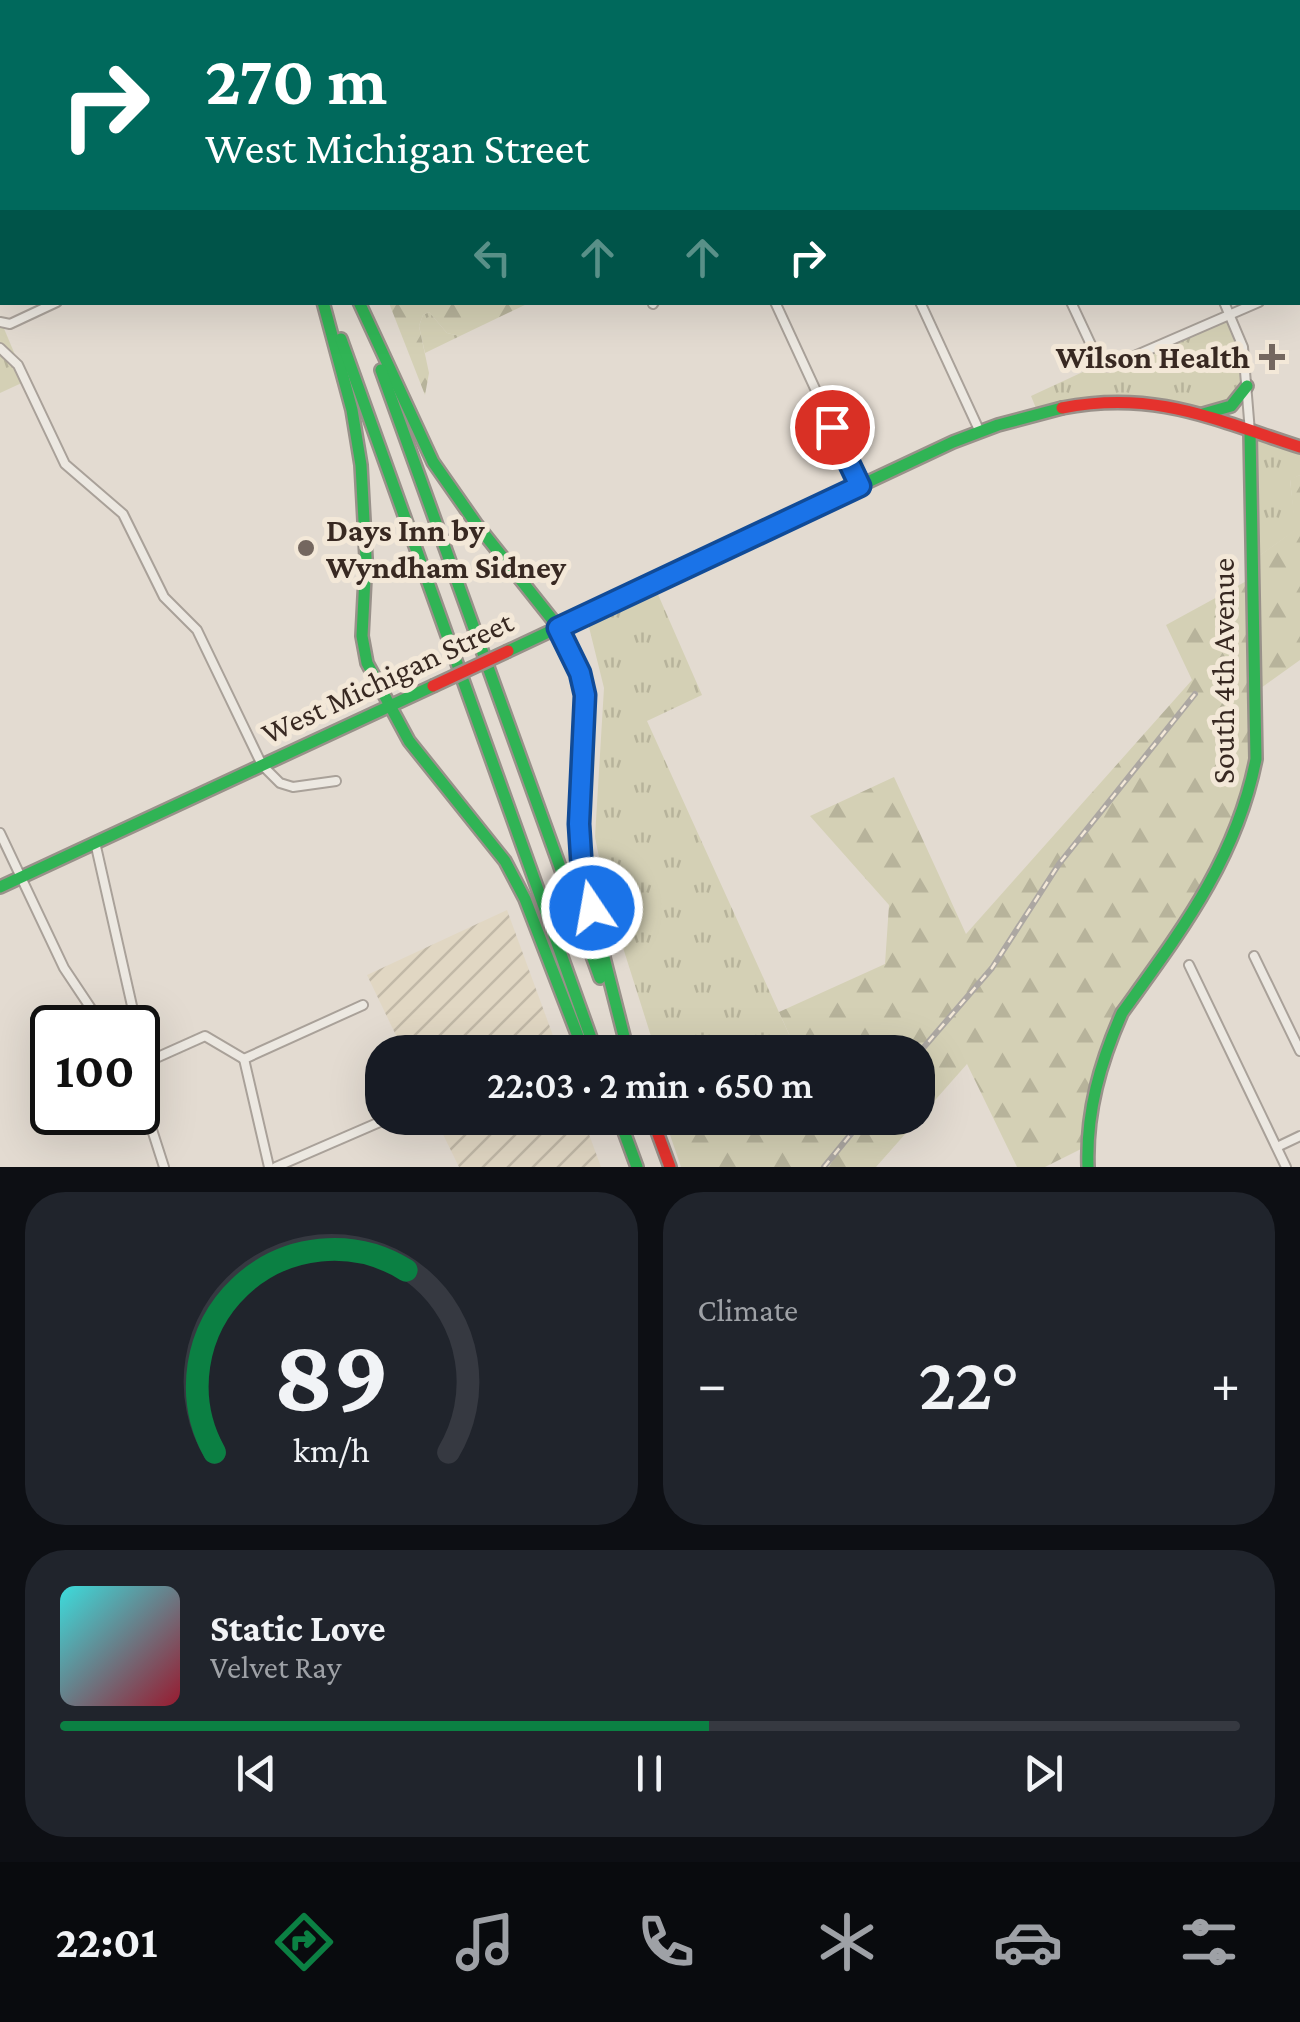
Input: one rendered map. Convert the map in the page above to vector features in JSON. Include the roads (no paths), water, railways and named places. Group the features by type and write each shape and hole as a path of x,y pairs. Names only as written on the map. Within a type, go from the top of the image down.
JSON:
{"main road":[{"path":"326,305 352,410 361,465 366,558 362,636 367,663 409,741 505,861 525,900 577,1035"},
{"path":"326,305 590,1035"},
{"path":"359,305 433,462 558,628 580,673 585,695 579,775 582,872 624,1035"},
{"path":"359,305 622,1035"},
{"path":"1198,414 1232,406 1247,386"},
{"name":"West Michigan Street","path":"0,886 860,486 1015,419 1077,404 1134,401 1198,414 1300,447"},
{"name":"South 4th Avenue","path":"1088,1167 1090,1099 1116,1026 1225,862 1252,790 1256,759 1250,432"},
{"path":"620,1135 636,1164"},
{"path":"626,1135 636,1164"},
{"path":"658,1135 670,1167"}],"street":[{"path":"1,325 51,305"},
{"path":"776,305 860,486"},
{"path":"921,305 980,432"},
{"path":"1072,305 1100,364 1120,366 1253,305"},
{"name":"South 4th Avenue","path":"1226,305 1243,347 1250,432"},
{"path":"0,348 18,365 66,464 124,514 164,597 197,630 262,765 280,783 293,786 336,781"},
{"path":"0,833 64,968 89,1005"},
{"path":"95,842 132,1005"},
{"path":"1254,956 1300,1050"},
{"path":"1189,965 1286,1167"},
{"path":"244,1059 363,1005"},
{"path":"160,1056 204,1036 244,1059 273,1167 365,1128"},
{"path":"154,1135 164,1167"},
{"path":"1277,1147 1300,1136"}],"railway":[{"path":"934,1035 992,968 1059,864 1195,694"},
{"path":"824,1167 850,1135"}],"place":[{"name":"Wilson Health","path":"1272,357"},
{"name":"Days Inn by Wyndham Sidney","path":"306,548"}]}
